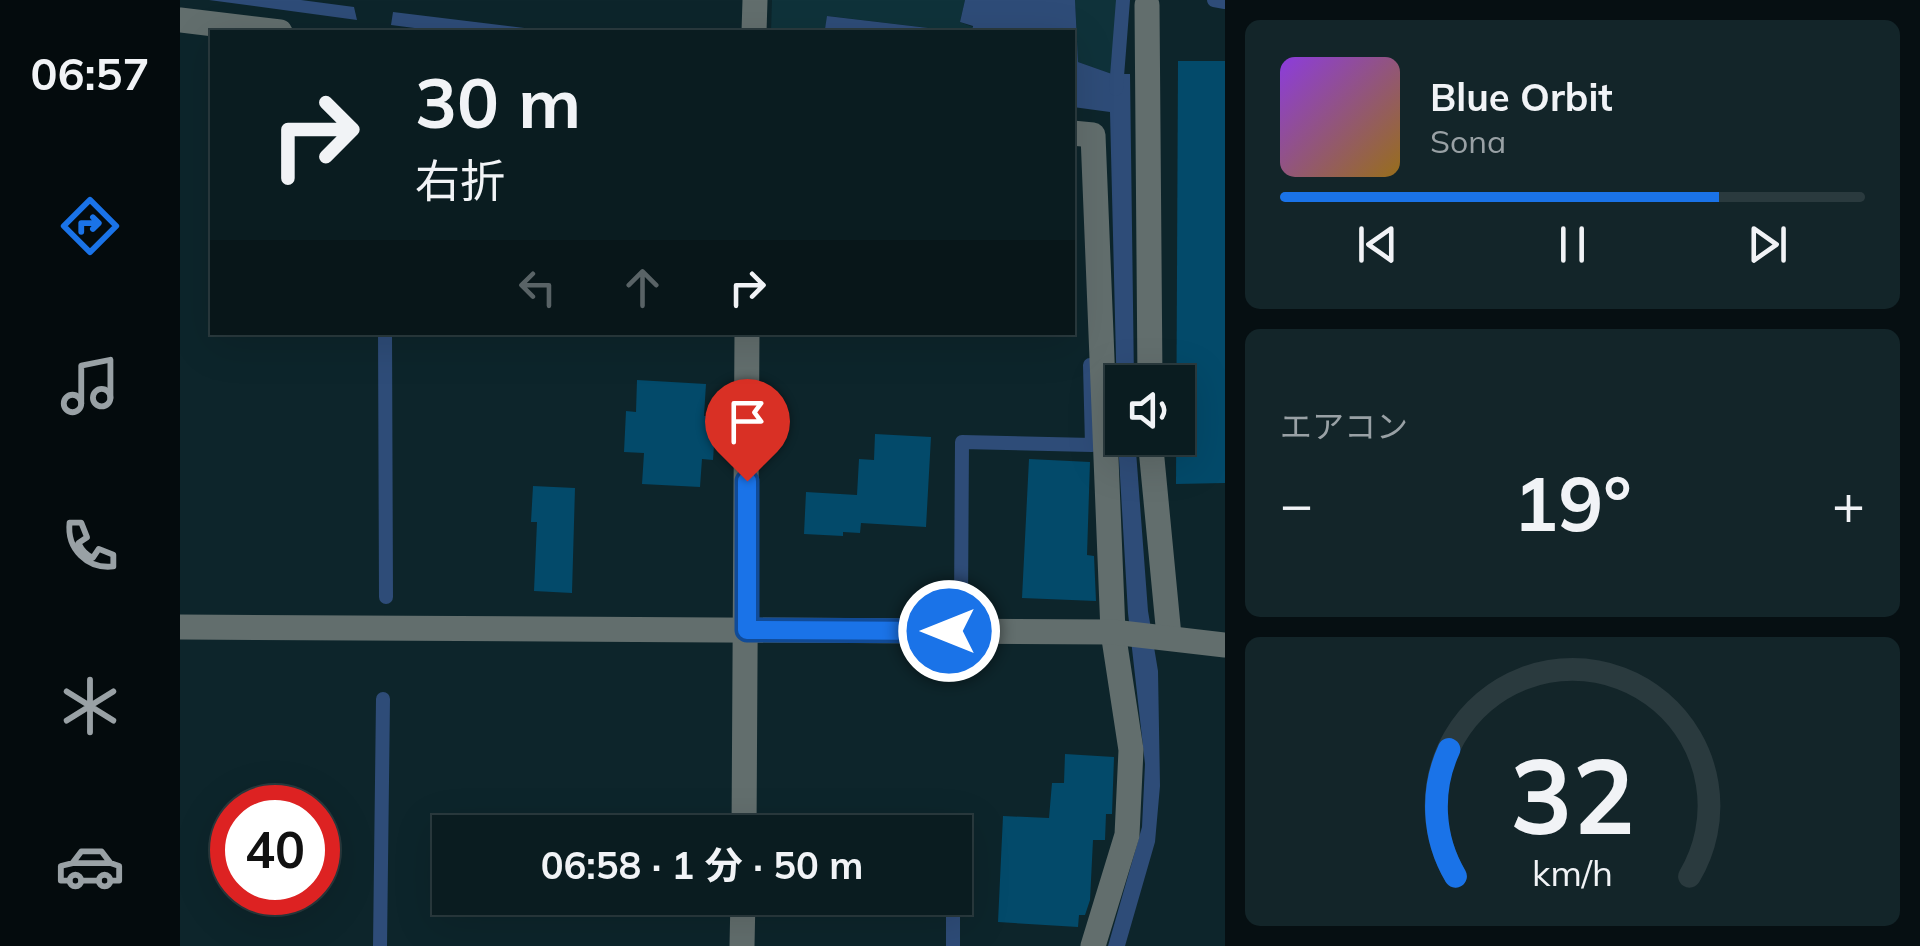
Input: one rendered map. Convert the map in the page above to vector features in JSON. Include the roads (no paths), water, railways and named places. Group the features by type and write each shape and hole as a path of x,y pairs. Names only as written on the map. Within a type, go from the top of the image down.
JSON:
{"street":[{"path":"754,0 754,30"},
{"path":"1147,5 1150,365"},
{"path":"180,20 263,30"},
{"path":"1075,132 1093,135 1113,632 1131,750 1127,834 1093,946"},
{"path":"744,815 747,335"},
{"path":"1152,455 1169,636"},
{"path":"180,627 1113,632 1225,645"},
{"path":"742,946 743,915"}],"water":[{"path":"209,0 301,0 354,7 357,20"},
{"path":"965,0 1075,0 1078,62 1112,74 1130,74 1134,365 1116,365 1110,112 1075,107 1075,30 972,30 973,26 960,22"},
{"path":"393,12 541,30 430,30 391,25"},
{"path":"827,16 945,30 820,30 825,29"},
{"path":"1119,455 1136,455 1148,611 1158,671 1160,786 1155,842 1125,946 1108,946 1142,827 1145,764 1128,613"}],"waterway":[{"path":"1116,89 1123,0"},
{"path":"1214,0 1225,2"},
{"path":"385,335 386,597"},
{"path":"961,606 962,442 1092,445 1090,365"},
{"path":"380,946 383,699"},
{"path":"953,915 953,946"}]}
